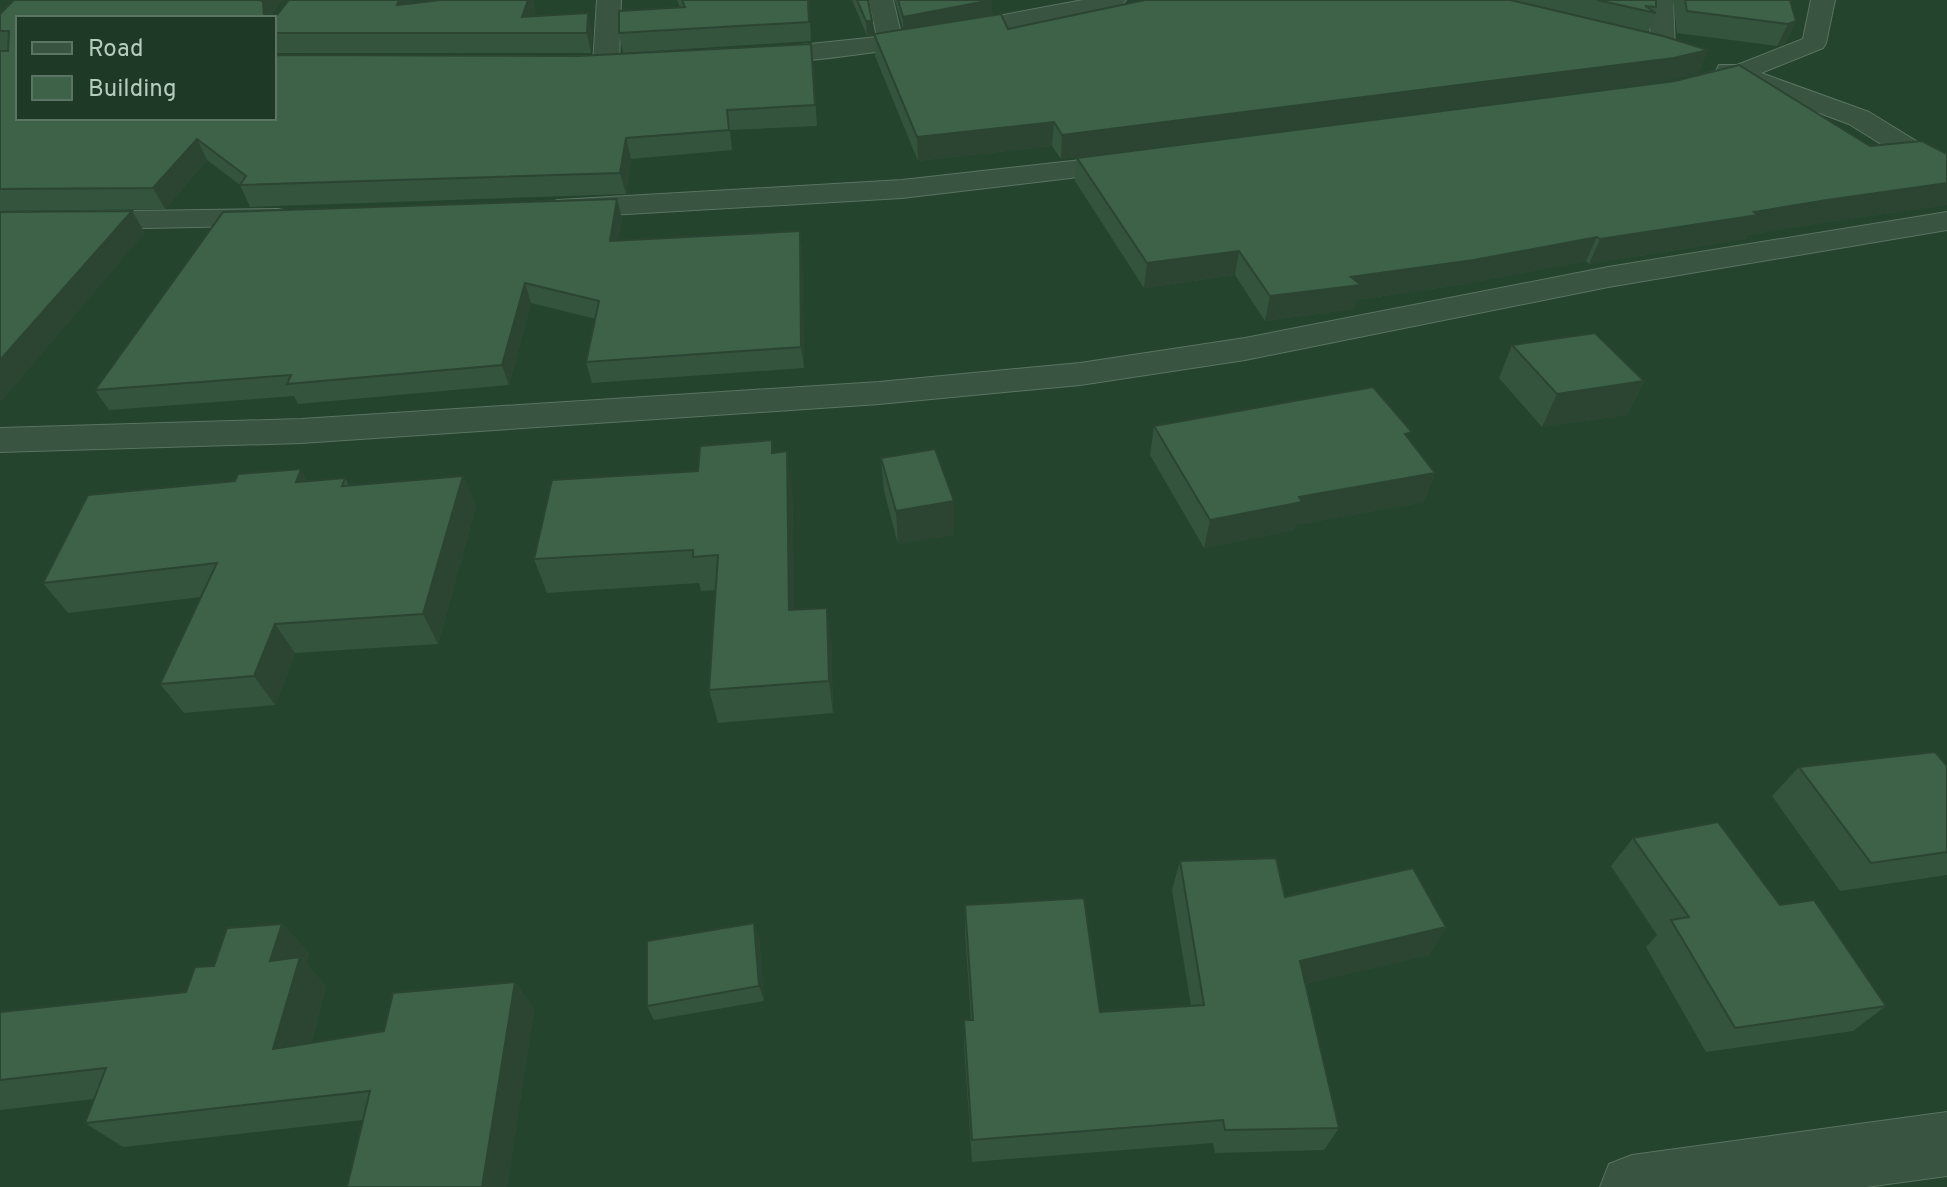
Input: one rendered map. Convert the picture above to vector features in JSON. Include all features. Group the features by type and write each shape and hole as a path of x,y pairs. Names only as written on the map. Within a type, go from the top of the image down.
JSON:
{"street":[{"path":"606,64 610,31 609,0"},
{"path":"881,0 891,44"},
{"path":"728,59 891,44 1114,0"},
{"path":"1661,0 1663,49"},
{"path":"1665,92 1739,73 1814,43 1823,0"},
{"path":"1633,42 1739,73 1859,118 1947,173"},
{"path":"574,65 632,63"},
{"path":"536,210 902,189 1158,160"},
{"path":"0,222 300,218"},
{"path":"0,440 301,431 879,393 1080,374 1245,349 1608,277 1947,221"},
{"path":"1632,1187 1947,1144"}],"building":[{"path":"14,0 263,2 264,16 16,16 16,120 276,120 276,55 578,56 811,44 815,105 727,110 729,130 626,138 620,173 240,185 246,176 197,139 153,188 0,189 0,51 8,51 9,31 0,31 0,14"},
{"path":"289,0 399,0 397,5 441,0 528,0 522,17 588,13 587,33 276,33 276,16 270,16 277,15"},
{"path":"682,0 808,0 809,22 619,33 619,11 685,7"},
{"path":"857,0 868,0 872,21 866,21"},
{"path":"898,0 992,0 903,17"},
{"path":"1145,0 1510,0 1663,36 1708,50 1674,58 1062,135 1054,122 917,137 874,34 1001,14 1008,29"},
{"path":"1597,0 1656,0 1656,7 1645,6 1656,13"},
{"path":"1685,0 1790,0 1796,21 1788,24 1687,11"},
{"path":"1739,65 1870,146 1922,141 1947,154 1947,183 1351,277 1361,285 1270,296 1239,251 1147,263 1077,158 1675,81"},
{"path":"617,199 610,241 800,231 801,347 586,362 599,301 525,283 502,365 287,384 291,375 95,390 223,212"},
{"path":"132,211 0,360 0,212"},
{"path":"1595,333 1644,381 1557,394 1512,345"},
{"path":"1373,387 1412,432 1405,434 1435,473 1299,497 1302,502 1210,520 1154,426"},
{"path":"772,440 772,453 787,451 789,610 827,608 829,681 709,690 718,555 693,557 693,550 534,559 552,480 698,471 700,446"},
{"path":"935,449 954,501 896,511 881,458"},
{"path":"301,469 296,482 345,478 342,486 463,476 423,614 275,624 254,676 160,684 217,563 43,583 88,495 235,481 238,474"},
{"path":"1935,752 1947,766 1947,852 1871,863 1799,767"},
{"path":"1718,822 1780,905 1814,900 1886,1006 1735,1028 1671,920 1689,917 1633,838"},
{"path":"1276,858 1285,897 1413,868 1446,927 1300,961 1339,1128 1225,1130 1223,1120 972,1140 964,1020 973,1020 965,905 1084,898 1100,1012 1204,1005 1180,861"},
{"path":"754,923 759,986 647,1006 647,941"},
{"path":"282,924 270,961 300,957 273,1049 384,1031 393,993 515,982 482,1187 347,1187 370,1091 85,1123 106,1068 0,1080 0,1012 186,992 195,967 214,966 227,928"}]}
